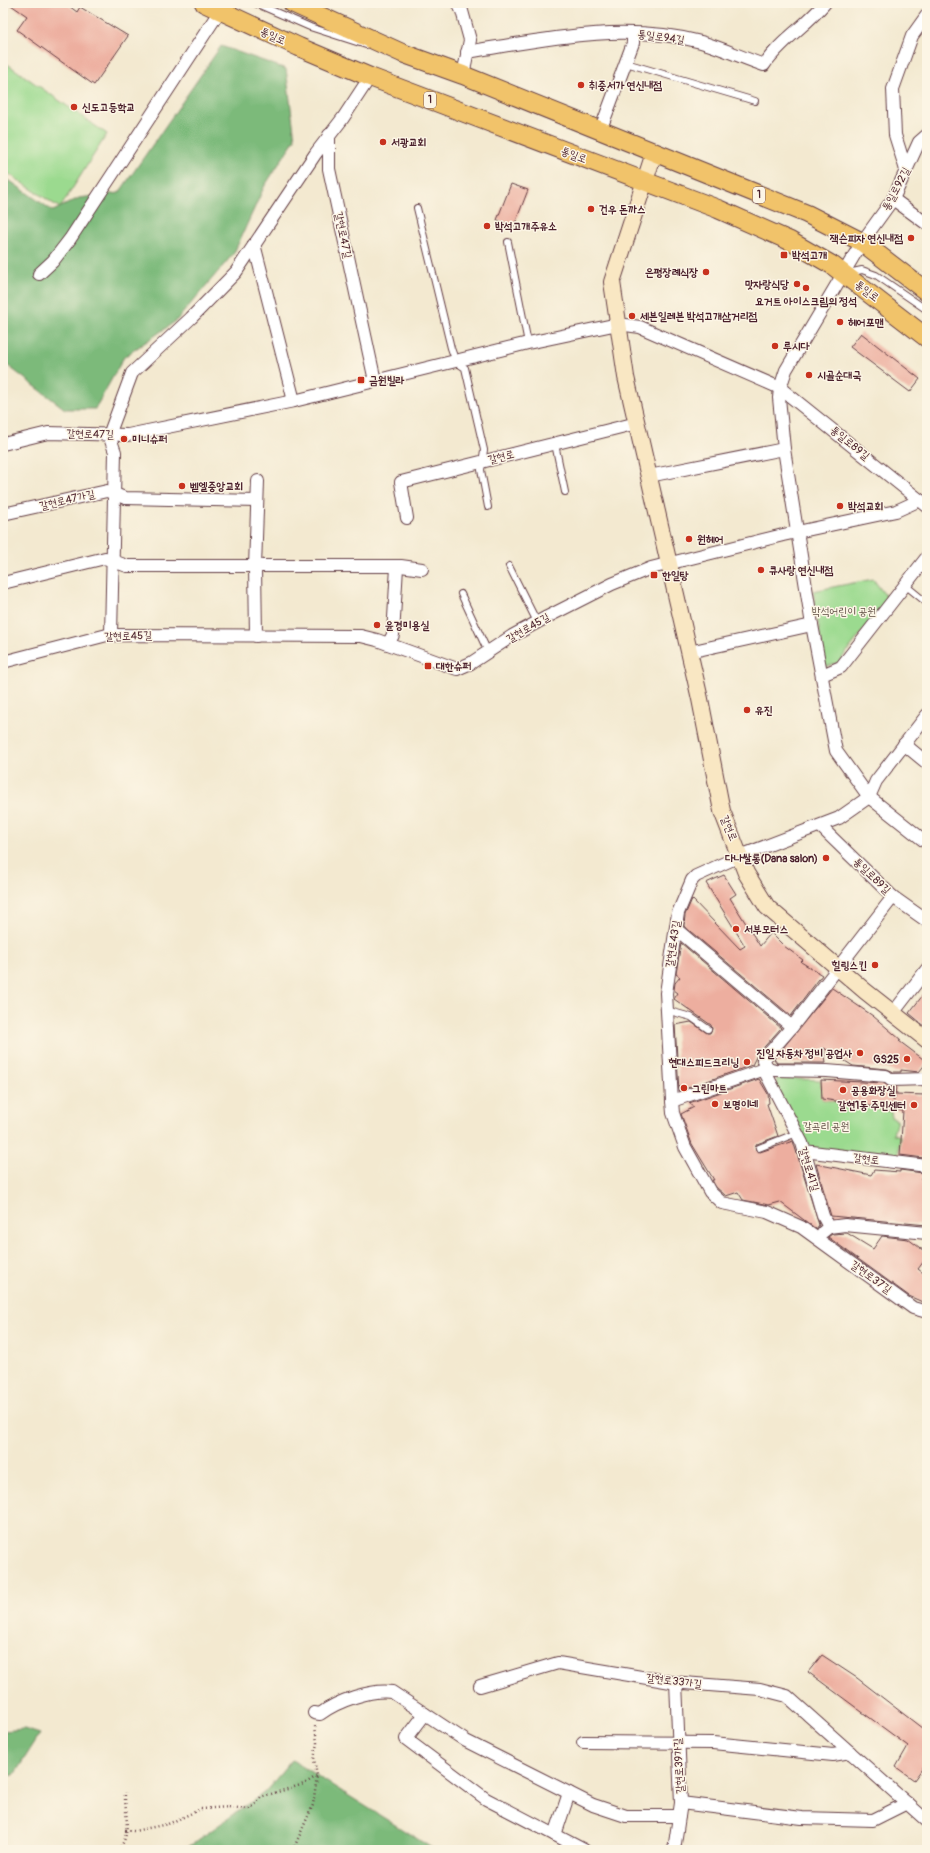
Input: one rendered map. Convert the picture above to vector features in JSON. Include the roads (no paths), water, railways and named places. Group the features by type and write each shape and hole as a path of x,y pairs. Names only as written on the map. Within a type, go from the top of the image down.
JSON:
{"main road":[{"name":"통일로","path":"204,3 222,7 370,77 718,210 790,241 844,274 927,338"},
{"name":"1","path":"292,3 402,53 463,74 807,214 862,242 927,292"},
{"name":"갈현로","path":"654,153 643,182 612,282 626,377 689,652 722,811 737,858 767,907 893,1013 925,1035"}],"street":[{"path":"458,3 462,11 470,40 463,74"},
{"name":"통일로94길","path":"468,52 558,37 633,32 701,42 764,65 773,51 806,24 824,3"},
{"path":"39,274 53,261 70,239 222,7"},
{"path":"906,170 895,135 893,89 912,36 927,15"},
{"path":"600,131 633,43 633,32"},
{"path":"111,635 115,452 110,435 132,373 192,318 236,272 370,77"},
{"name":"갈현로47길","path":"329,135 329,169 375,381"},
{"name":"통일로92길","path":"844,274 862,242 893,199 919,142 927,135"},
{"path":"893,199 927,224"},
{"path":"254,244 294,401"},
{"path":"844,274 786,370 780,388 784,449 812,626 836,751 869,797 927,843"},
{"path":"618,324 640,327 780,388"},
{"name":"갈현로47길","path":"3,444 48,433 128,435 294,401 528,343 618,324"},
{"name":"통일로89길","path":"780,388 923,503"},
{"name":"갈현로","path":"407,518 401,482 637,423"},
{"path":"649,476 784,449"},
{"path":"256,636 255,567 258,481"},
{"name":"갈현로47가길","path":"3,514 107,491 125,498 257,501"},
{"name":"통일로89길","path":"798,532 896,511 923,503"},
{"path":"669,563 798,532"},
{"path":"822,675 841,667 927,557"},
{"path":"3,583 105,558 127,566 422,568"},
{"name":"갈현로45길","path":"3,662 111,635 361,636 388,644 456,669 471,663 537,622 612,584 651,568 669,563"},
{"path":"388,644 393,635 397,567"},
{"path":"689,652 812,626"},
{"path":"737,858 840,818 869,797 876,781 927,715"},
{"path":"904,744 927,763"},
{"name":"통일로89길","path":"820,826 893,897 927,921"},
{"name":"갈현로43길","path":"672,1099 666,1016 666,993 678,912 692,880 696,876 737,858"},
{"path":"766,1069 763,1060 792,1027 893,897"},
{"path":"676,929 792,1027"},
{"path":"893,1013 927,969"},
{"path":"672,1099 766,1069 856,1073 886,1076 891,1080 927,1079"},
{"name":"갈현로41길","path":"766,1069 804,1151 823,1216 829,1227"},
{"name":"갈현로37길","path":"672,1099 674,1113 684,1147 709,1190 722,1203 767,1212 801,1227 913,1308 927,1312"},
{"name":"갈현로","path":"804,1151 927,1166"},
{"path":"817,1238 829,1227 845,1225 927,1233"},
{"name":"갈현로33가길","path":"480,1686 558,1662 676,1682 760,1689 787,1696 927,1821"},
{"name":"갈현로39가길","path":"674,1850 681,1803 676,1682"},
{"path":"314,1713 320,1714 331,1706 380,1690 392,1692 466,1741 593,1805 626,1816 679,1816"},
{"path":"425,1714 406,1739 486,1798 584,1850"},
{"path":"583,1742 713,1743 833,1755 850,1752"},
{"path":"555,1835 569,1794"},
{"path":"681,1803 802,1818 873,1820 907,1803"}],"lane":[{"path":"255,3 292,21 351,41 402,53"},
{"path":"626,63 755,101"},
{"path":"417,208 451,348 456,362 465,368 484,450 481,470 488,507"},
{"path":"508,242 528,343"},
{"path":"844,274 862,270 876,275 927,310"},
{"path":"555,444 565,492"},
{"path":"508,566 537,622"},
{"path":"905,585 927,603"},
{"path":"461,594 488,652"},
{"path":"666,1016 691,1017 708,1029"},
{"path":"759,1148 797,1134"}],"place":[{"name":"취중서가 연신내점","path":"581,85"},
{"name":"신도고등학교","path":"74,107"},
{"name":"서광교회","path":"383,142"},
{"name":"건우 돈까스","path":"591,209"},
{"name":"박석고개주유소","path":"487,226"},
{"name":"잭슨피자 연신내점","path":"911,238"},
{"name":"박석고개","path":"784,255"},
{"name":"은평장례식장","path":"706,272"},
{"name":"맛자랑식당","path":"797,284"},
{"name":"요거트 아이스크림의 정석","path":"806,288"},
{"name":"세븐일레븐 박석고개삼거리점","path":"632,316"},
{"name":"헤어포맨","path":"840,322"},
{"name":"루시다","path":"775,346"},
{"name":"시골순대국","path":"809,375"},
{"name":"금원빌라","path":"361,380"},
{"name":"미니슈퍼","path":"124,439"},
{"name":"벧엘중앙교회","path":"182,486"},
{"name":"박석교회","path":"840,506"},
{"name":"원헤어","path":"689,539"},
{"name":"큐사랑 연신내점","path":"761,570"},
{"name":"한일탕","path":"654,575"},
{"name":"윤경미용실","path":"377,625"},
{"name":"대한슈퍼","path":"428,666"},
{"name":"유진","path":"747,710"},
{"name":"다나쌀롱(Dana salon)","path":"826,858"},
{"name":"서부모터스","path":"736,929"},
{"name":"힐링스킨","path":"875,965"},
{"name":"진일 자동차 정비 공업사","path":"860,1053"},
{"name":"GS25","path":"907,1059"},
{"name":"현대스피드크리닝","path":"747,1062"},
{"name":"그린마트","path":"684,1088"},
{"name":"공용화장실","path":"843,1090"},
{"name":"보명이네","path":"715,1104"},
{"name":"갈현1동 주민센터","path":"914,1105"}],"park label":[{"name":"박석어린이 공원","path":"844,611"},
{"name":"갈곡리 공원","path":"826,1126"}]}
